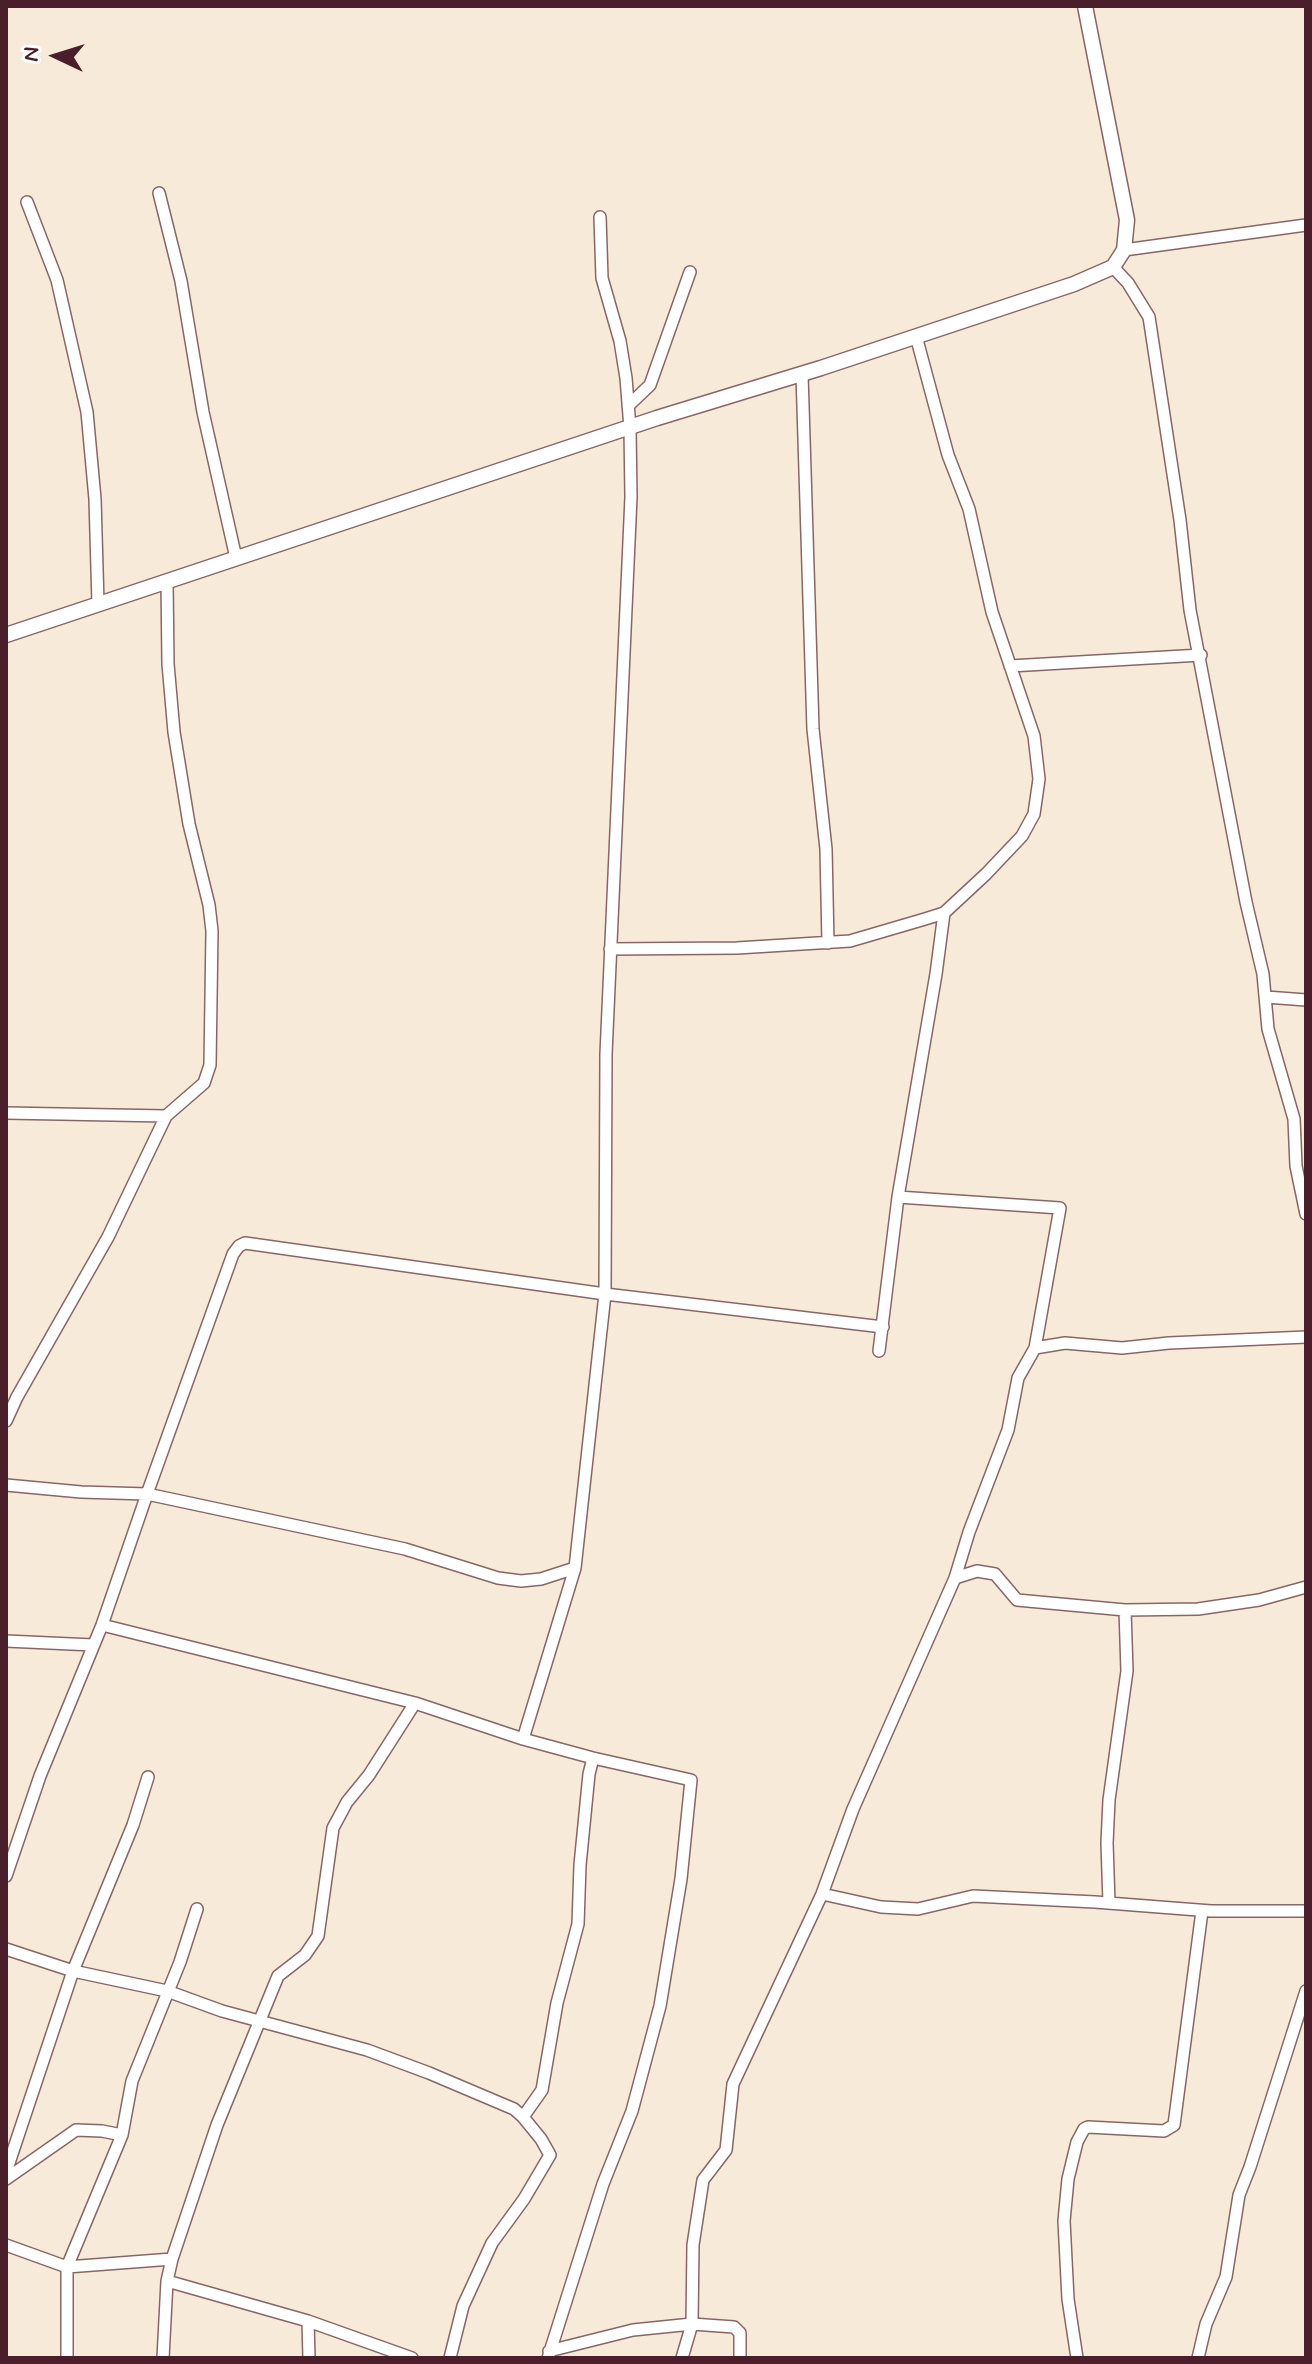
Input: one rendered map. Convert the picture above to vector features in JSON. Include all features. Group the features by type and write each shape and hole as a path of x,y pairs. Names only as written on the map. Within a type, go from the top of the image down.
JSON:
{"street":[{"path":"6,635 1074,284 1113,267 1124,250 1127,220 1085,6"},
{"path":"159,193 181,281 203,412 236,558"},
{"path":"27,202 57,280 87,412 95,499 98,604"},
{"path":"523,1739 575,1568 605,1294 606,1054 631,536 628,406 620,341 602,278 600,217"},
{"path":"1124,250 1306,225"},
{"path":"1113,267 1128,283 1149,317 1180,520 1190,610 1266,997 1268,1029 1294,1119 1296,1166 1306,1214"},
{"path":"628,406 650,385 690,272"},
{"path":"610,949 737,948 850,941 944,913 1001,860 1022,836 1034,814 1039,779 1034,736 992,612 969,509 948,455 916,336"},
{"path":"802,374 813,729 826,849 828,943"},
{"path":"6,1421 108,1237 166,1116 204,1083 208,1075 212,970 209,905 189,824 174,732 168,664 167,581"},
{"path":"1010,666 1201,655"},
{"path":"879,1351 898,1197 944,913"},
{"path":"1266,997 1306,1000"},
{"path":"6,1113 166,1116"},
{"path":"682,2358 692,2324 693,2245 703,2180 726,2150 733,2084 822,1894 853,1809 955,1578 1008,1430 1018,1378 1035,1348 1060,1208 898,1197"},
{"path":"6,1876 40,1776 102,1625 233,1254 239,1246 245,1243 605,1294 883,1327"},
{"path":"1035,1348 1065,1343 1122,1348 1306,1337"},
{"path":"6,1485 147,1494 405,1549 498,1578 521,1581 541,1579 575,1568"},
{"path":"955,1578 977,1571 995,1574 1017,1600 1125,1610 1198,1609 1259,1600 1306,1587"},
{"path":"1109,1903 1109,1800 1127,1671 1125,1610"},
{"path":"102,1625 415,1703 523,1739 691,1780 681,1879 660,2006 632,2111 603,2184 548,2355"},
{"path":"6,1641 93,1645"},
{"path":"163,2358 167,2281 172,2259 217,2125 278,1976 305,1955 318,1936 333,1828 347,1802 369,1775 415,1703"},
{"path":"523,2117 542,2090 557,2003 578,1924 580,1865 593,1758"},
{"path":"6,2172 73,1971 133,1825 148,1777"},
{"path":"822,1894 881,1907 906,1908 936,1906 973,1896 1202,1911 1306,1911"},
{"path":"67,2358 67,2267 122,2135 132,2081 180,1962 197,1909"},
{"path":"1077,2358 1068,2299 1064,2221 1068,2179 1077,2142 1088,2127 1164,2131 1174,2125 1202,1911"},
{"path":"6,1949 73,1971 167,1991 222,2011 388,2057 514,2109 523,2117 550,2155 524,2199 492,2243 463,2306 450,2358"},
{"path":"1198,2358 1206,2324 1226,2277 1239,2195 1306,1991"},
{"path":"6,2179 76,2130 122,2135"},
{"path":"6,2245 67,2267 172,2259"},
{"path":"167,2281 308,2321 412,2358"},
{"path":"308,2321 309,2358"},
{"path":"548,2355 633,2330 692,2324 734,2327 740,2333 740,2358"}]}
